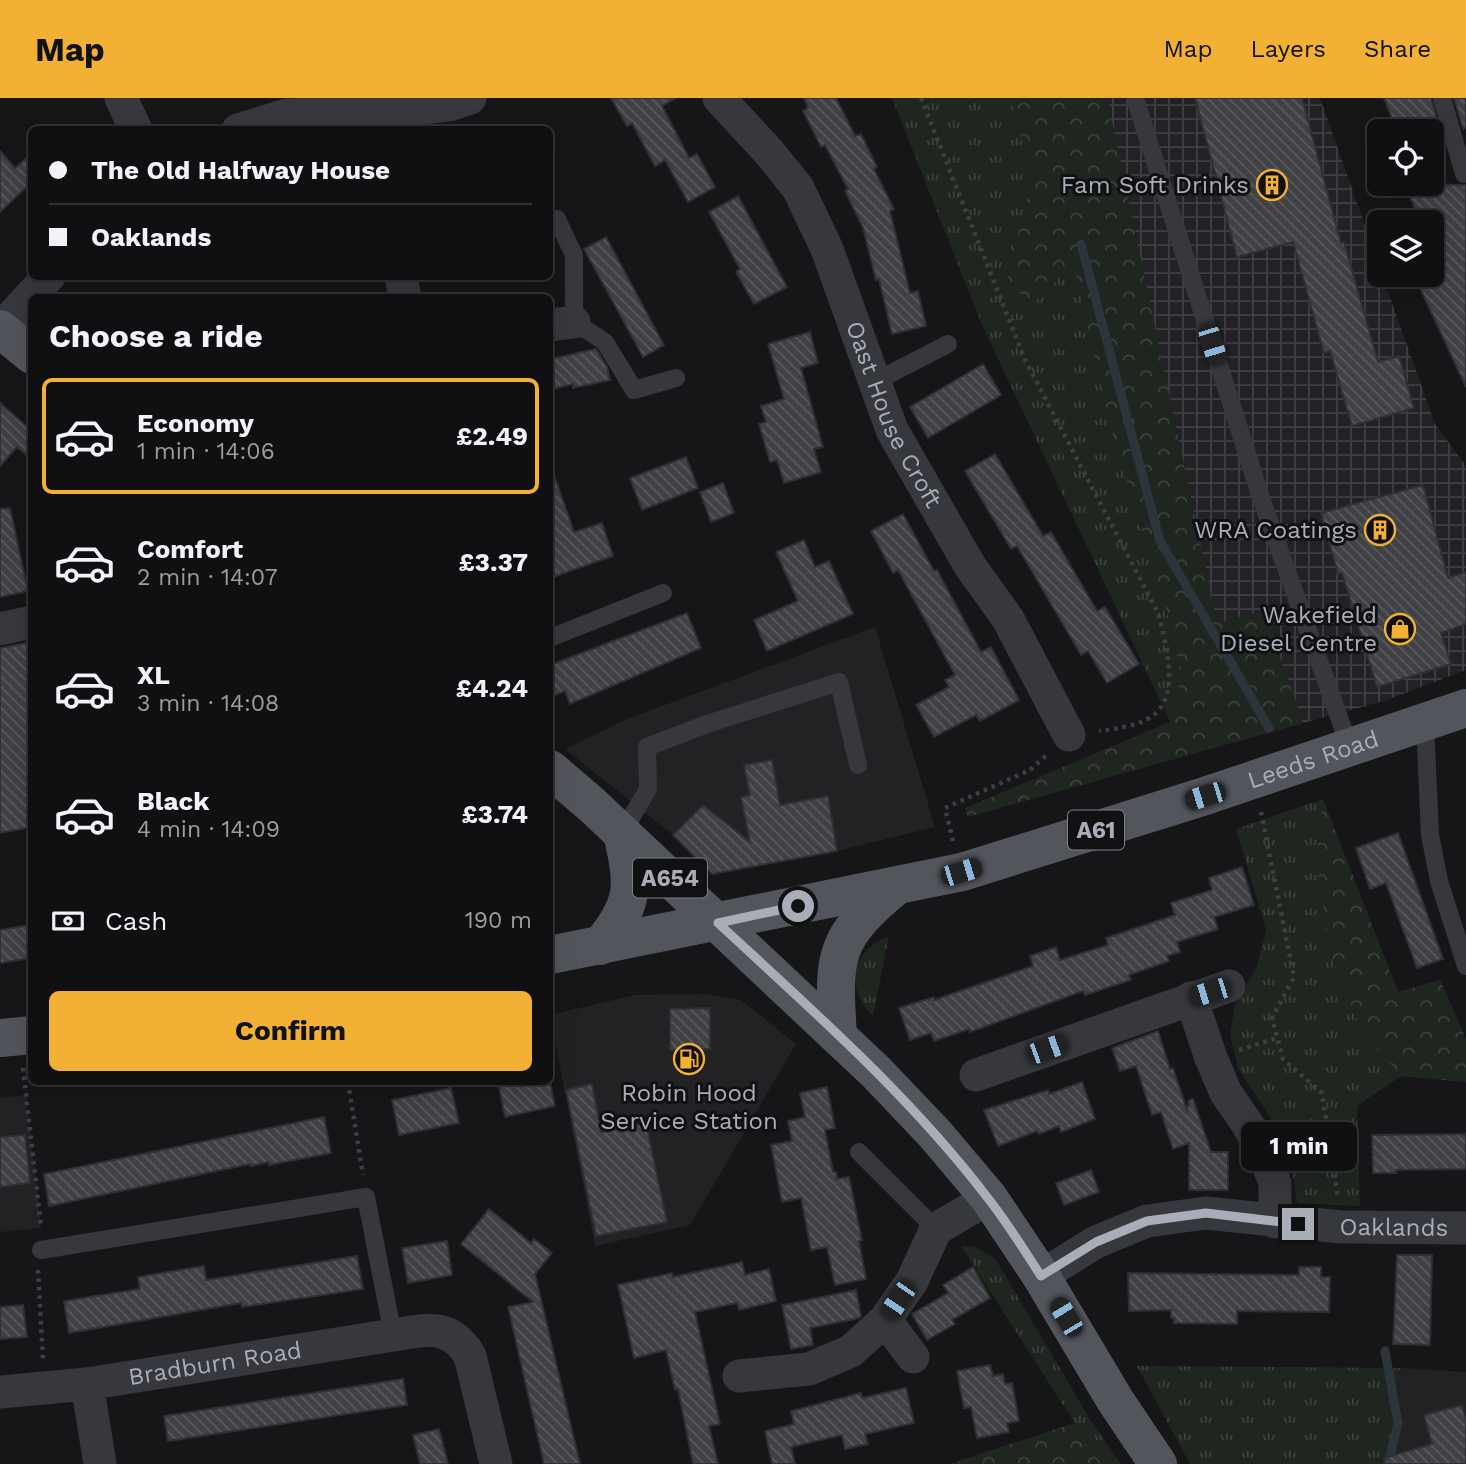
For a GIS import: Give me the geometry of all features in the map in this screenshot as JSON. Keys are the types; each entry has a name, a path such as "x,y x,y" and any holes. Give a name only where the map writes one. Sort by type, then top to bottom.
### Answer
{"main road":[{"path":"0,329 28,352"},
{"name":"Leeds Road","path":"553,954 961,872 1255,780 1466,708"},
{"name":"A654","path":"553,772 622,832 876,1072 935,1134 989,1198 1158,1464"},
{"path":"600,946 620,922 630,894 630,867 622,832"},
{"path":"838,1036 835,990 837,958 848,933 865,911 895,887"}],"street":[{"path":"121,98 134,126"},
{"path":"251,126 287,115 393,121 470,98"},
{"name":"Oast House Croft","path":"719,98 768,150 798,188 827,249 892,430 970,566 1008,619 1069,735"},
{"path":"32,294 45,280"},
{"path":"0,329 28,299"},
{"path":"0,629 28,623"},
{"path":"976,1075 1229,986"},
{"path":"1191,998 1226,1093 1264,1154 1275,1183 1275,1222"},
{"path":"739,1376 809,1369 851,1351 885,1320 912,1281 936,1229 989,1198"},
{"name":"Oaklands","path":"1041,1276 1096,1242 1147,1221 1206,1213 1342,1227 1466,1228"},
{"path":"885,1320 913,1357"},
{"name":"Bradburn Road","path":"0,1392 87,1384 393,1335 442,1331 454,1336 464,1345 470,1356 496,1464"},
{"path":"87,1384 100,1464"}],"lane":[{"path":"1135,98 1260,495 1350,748"},
{"path":"1442,98 1464,174"},
{"path":"557,219 574,255 562,324 605,342 634,390 676,378"},
{"path":"874,382 947,344"},
{"path":"553,637 663,593"},
{"path":"622,832 648,789 647,747 707,724 839,682 858,765"},
{"path":"1425,723 1430,835 1439,881 1466,966"},
{"path":"859,1152 936,1229"},
{"path":"41,1250 366,1196 393,1335"}],"path":[{"path":"921,98 1025,360 1158,613 1168,656 1167,693 1156,714 1125,728 1069,735 1030,770 945,808 961,872"},
{"path":"1255,780 1294,977 1272,1018 1283,1059 1322,1093 1342,1227"},
{"path":"17,1036 41,1228 38,1264 44,1388"},
{"path":"1211,1058 1277,1038"},
{"path":"348,1085 366,1196"}],"shaded area":[{"path":"1107,98 1320,98 1367,231 1367,287 1386,287 1435,424 1466,466 1466,670 1384,701 1303,723 1264,611 1217,623"},
{"path":"875,627 935,827 837,851 712,874 673,835 565,749 627,719"},
{"path":"704,994 741,1000 796,1044 690,1225 595,1246 553,1030 553,1014 635,995"},
{"path":"26,1095 41,1228 0,1232 0,1098"},
{"path":"1401,1368 1466,1372 1466,1464 1392,1464"}],"green space":[{"path":"892,98 1107,98 1217,623 1264,611 1303,723 1186,755 982,325"},
{"path":"1010,98 1107,98 1217,623 1264,611 1303,723 968,817 965,808 1170,722 1182,675 1166,609 1113,437 1073,263 1033,304 1006,283 1032,179"},
{"path":"1323,799 1398,992 1440,980 1466,1039 1466,1082 1401,1076 1357,1106 1360,1206 1297,1203 1289,1152 1239,1070 1230,1035 1235,1006 1257,966 1266,930 1236,829"},
{"path":"1323,799 1398,992 1440,980 1466,1039 1466,1082 1401,1076 1363,1033 1331,957 1316,861"},
{"path":"889,936 873,1016 858,994 856,971 866,951"},
{"path":"961,1246 976,1247 996,1260 1091,1421 1121,1464 1101,1464"},
{"path":"1137,1366 1401,1368 1392,1464 1190,1464"},
{"path":"1074,1423 1101,1464 950,1464"}],"building":[{"path":"611,98 676,98 662,106 689,158 697,154 715,187 688,202 665,160 655,166 632,123 627,126"},
{"path":"804,98 836,98 855,136 861,134 877,167 874,169 894,209 890,211 910,293 918,291 926,326 892,334 863,228 845,191 848,189 825,145 821,147 803,111 808,108"},
{"name":"Fam Soft Drinks","path":"1195,98 1302,98 1341,243 1344,242 1378,362 1399,356 1414,408 1352,426 1330,351 1324,353 1293,242 1237,257"},
{"path":"1384,98 1431,98 1437,119 1392,119"},
{"path":"1454,98 1466,98 1466,128 1463,129"},
{"path":"0,151 15,168 28,157 28,186 0,212"},
{"path":"1444,185 1466,185 1466,387 1419,287 1444,287 1444,210 1415,210 1410,196 1444,196"},
{"path":"738,196 787,287 754,304 736,272 740,269 709,212"},
{"path":"606,237 664,345 643,357 584,249"},
{"path":"810,332 818,363 801,368 823,447 814,449 821,472 784,483 777,460 770,462 759,424 766,422 761,406 784,399 768,344"},
{"path":"596,349 607,367 610,380 553,389 553,358"},
{"path":"983,364 1001,395 928,438 910,407"},
{"path":"0,403 28,428 28,457 17,447 0,466"},
{"path":"995,454 1043,536 1051,532 1097,611 1105,607 1139,664 1107,683 1088,651 1081,655 1017,546 1011,549 965,471"},
{"path":"686,457 698,488 642,510 630,478"},
{"path":"553,472 574,532 602,523 613,556 553,577"},
{"path":"723,483 734,513 711,522 700,492"},
{"path":"1423,485 1448,578 1466,572 1466,624 1441,633 1451,664 1377,687 1342,573 1338,574 1321,513"},
{"path":"10,508 28,591 0,597 0,509"},
{"path":"903,514 981,652 991,647 1019,700 980,721 976,715 934,737 916,705 949,687 945,680 955,675 898,570 893,573 871,531"},
{"path":"804,540 815,567 829,561 853,614 767,651 754,620 798,601 776,552"},
{"path":"687,613 701,648 570,704 565,691 553,696 553,664"},
{"path":"28,643 28,828 0,833 0,648"},
{"path":"772,760 780,805 828,796 837,851 712,874 673,835 703,805 750,842 741,797 750,795 744,765"},
{"path":"1398,833 1443,959 1417,968 1386,883 1370,889 1356,848"},
{"path":"1242,867 1254,905 1214,917 1218,929 1177,942 1180,952 1167,956 1169,961 1129,975 1131,980 1085,995 1083,991 970,1032 969,1029 934,1041 931,1033 910,1040 899,1008 934,997 934,1000 1033,966 1030,956 1056,947 1060,960 1108,945 1106,938 1175,915 1171,903 1212,890 1209,878"},
{"path":"28,925 28,959 0,963 0,930"},
{"path":"710,1008 710,1049 702,1049 703,1065 676,1066 676,1050 670,1050 670,1009"},
{"path":"1158,1031 1187,1110 1189,1100 1193,1099 1211,1152 1228,1152 1228,1190 1189,1190 1189,1143 1173,1149 1161,1112 1152,1115 1136,1066 1120,1071 1112,1048"},
{"path":"1082,1082 1095,1119 1061,1132 1059,1126 1039,1134 1037,1131 998,1146 984,1110 1048,1090 1049,1094"},
{"path":"592,1084 601,1132 646,1123 667,1222 596,1236 566,1090"},
{"path":"499,1085 551,1085 555,1106 505,1117"},
{"path":"827,1087 835,1128 825,1130 833,1172 836,1172 837,1179 849,1177 862,1240 859,1241 866,1279 835,1285 827,1247 811,1250 801,1198 782,1202 771,1145 792,1141 788,1121 805,1117 800,1093"},
{"path":"451,1088 459,1123 399,1135 392,1100"},
{"path":"324,1117 331,1153 269,1165 269,1162 250,1164 49,1206 44,1174"},
{"path":"1466,1134 1466,1169 1373,1173 1372,1135"},
{"path":"25,1135 30,1183 0,1187 0,1137"},
{"path":"1091,1170 1099,1192 1064,1205 1056,1183"},
{"path":"489,1209 531,1243 534,1239 552,1253 535,1274 580,1464 544,1464 508,1307 533,1302 461,1244"},
{"path":"447,1241 452,1275 408,1283 402,1248"},
{"path":"1397,1255 1432,1255 1430,1345 1393,1344"},
{"path":"357,1256 363,1289 242,1307 241,1303 69,1333 64,1301 140,1289 138,1277 204,1266 206,1280"},
{"path":"742,1262 745,1275 769,1269 776,1301 739,1310 737,1303 695,1312 720,1424 709,1426 718,1464 693,1464 678,1389 675,1390 666,1350 634,1358 618,1285 672,1273 673,1277"},
{"path":"973,1267 990,1298 952,1320 955,1324 927,1340 912,1314 948,1293 943,1285"},
{"path":"1299,1267 1321,1267 1321,1277 1330,1277 1329,1312 1237,1311 1237,1324 1174,1323 1171,1310 1129,1311 1128,1273 1299,1275"},
{"path":"856,1290 861,1316 859,1318 810,1328 813,1345 791,1349 782,1305"},
{"path":"23,1305 27,1337 0,1339 0,1307"},
{"path":"990,1365 993,1376 1003,1374 1005,1384 1012,1383 1019,1421 1007,1423 1009,1432 977,1438 971,1407 964,1408 957,1371"},
{"path":"403,1379 407,1405 168,1441 164,1416"},
{"path":"906,1388 914,1423 865,1434 868,1444 845,1449 842,1435 791,1447 795,1464 772,1464 765,1431 794,1424 791,1411 861,1393 862,1398"},
{"path":"1462,1405 1466,1420 1466,1464 1385,1464 1384,1458 1432,1444 1424,1415"},
{"path":"439,1429 448,1464 420,1464 413,1435"}],"waterway":[{"path":"1081,244 1160,541 1269,728"},
{"path":"1385,1351 1398,1423 1388,1464"}],"place":[{"name":"Fam Soft Drinks","path":"1272,185"},
{"name":"WRA Coatings","path":"1380,530"},
{"name":"Wakefield Diesel Centre","path":"1400,629"},
{"name":"Robin Hood Service Station","path":"689,1059"}],"route":[{"path":"798,906 718,923 876,1072 935,1134 989,1198 1041,1276 1096,1242 1147,1221 1206,1213 1298,1224"}]}
